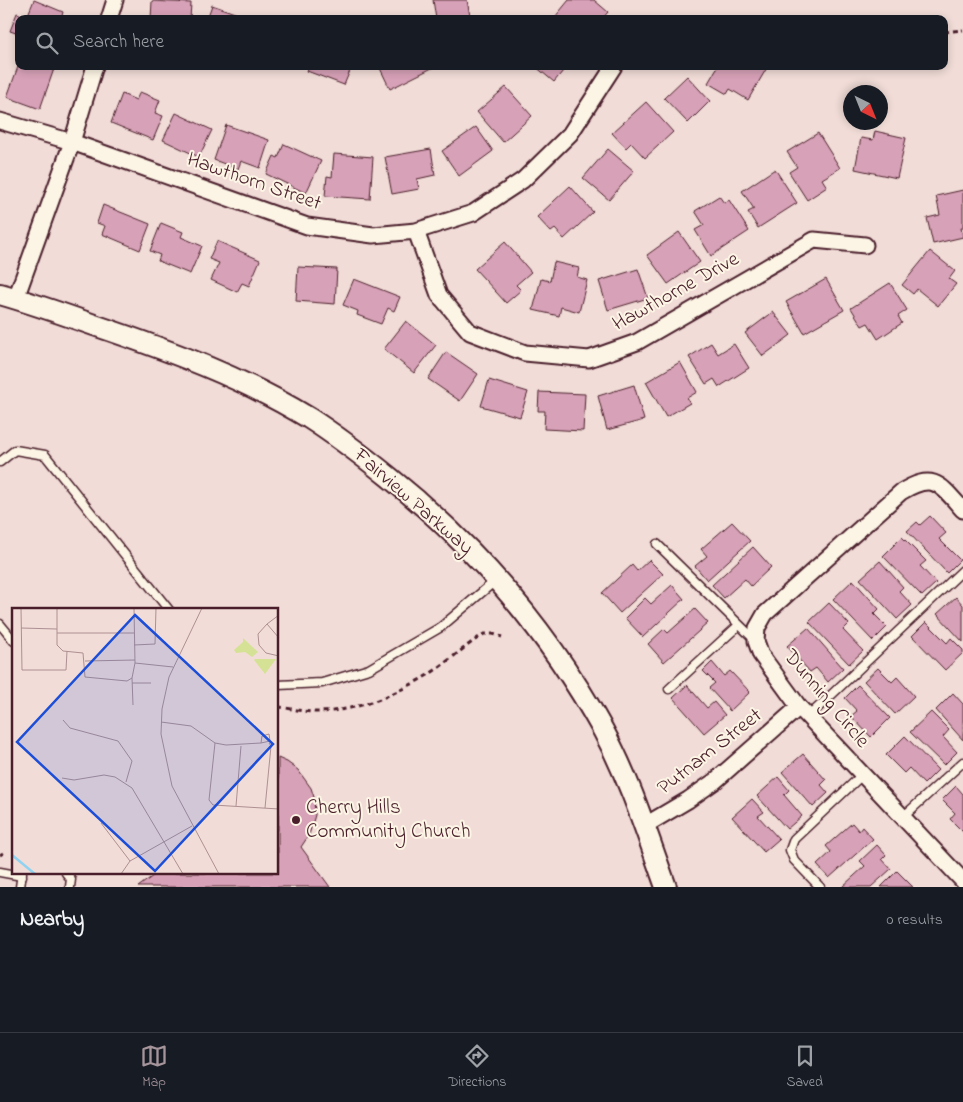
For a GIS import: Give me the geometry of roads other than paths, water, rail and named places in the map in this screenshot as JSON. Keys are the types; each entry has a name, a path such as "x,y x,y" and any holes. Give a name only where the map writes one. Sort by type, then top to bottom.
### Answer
{"main road":[{"name":"Fairview Parkway","path":"8,296 160,347 232,378 309,418 363,456 454,534 497,579 538,628 574,682 598,723 624,774 666,887"}],"street":[{"path":"110,15 115,0"},
{"path":"8,296 72,142 94,70"},
{"name":"Hawthorn Street","path":"0,121 72,142 307,226 373,235 416,231 473,213 523,180 570,134 611,70"},
{"name":"Hawthorne Drive","path":"416,231 439,295 470,332 525,353 589,359 637,342 814,240 865,245"},
{"name":"Dunning Circle","path":"963,510 945,489 934,482 917,483 901,492 765,614 757,628 756,641 761,655 804,712 963,881"},
{"name":"Putnam Street","path":"644,826 688,800 715,781 804,712"}],"lane":[{"path":"0,462 15,450 45,455 167,608"},
{"path":"657,544 756,641"},
{"path":"804,712 963,570"},
{"path":"279,685 322,683 369,670 441,627 497,579"},
{"path":"0,624 12,639"},
{"path":"669,689 739,625"},
{"path":"903,817 963,762"},
{"path":"820,887 794,860 790,850 794,839 863,774"},
{"path":"67,874 71,879 70,887"},
{"path":"20,887 22,875"}],"place":[{"name":"Cherry Hills Community Church","path":"296,820"}]}
